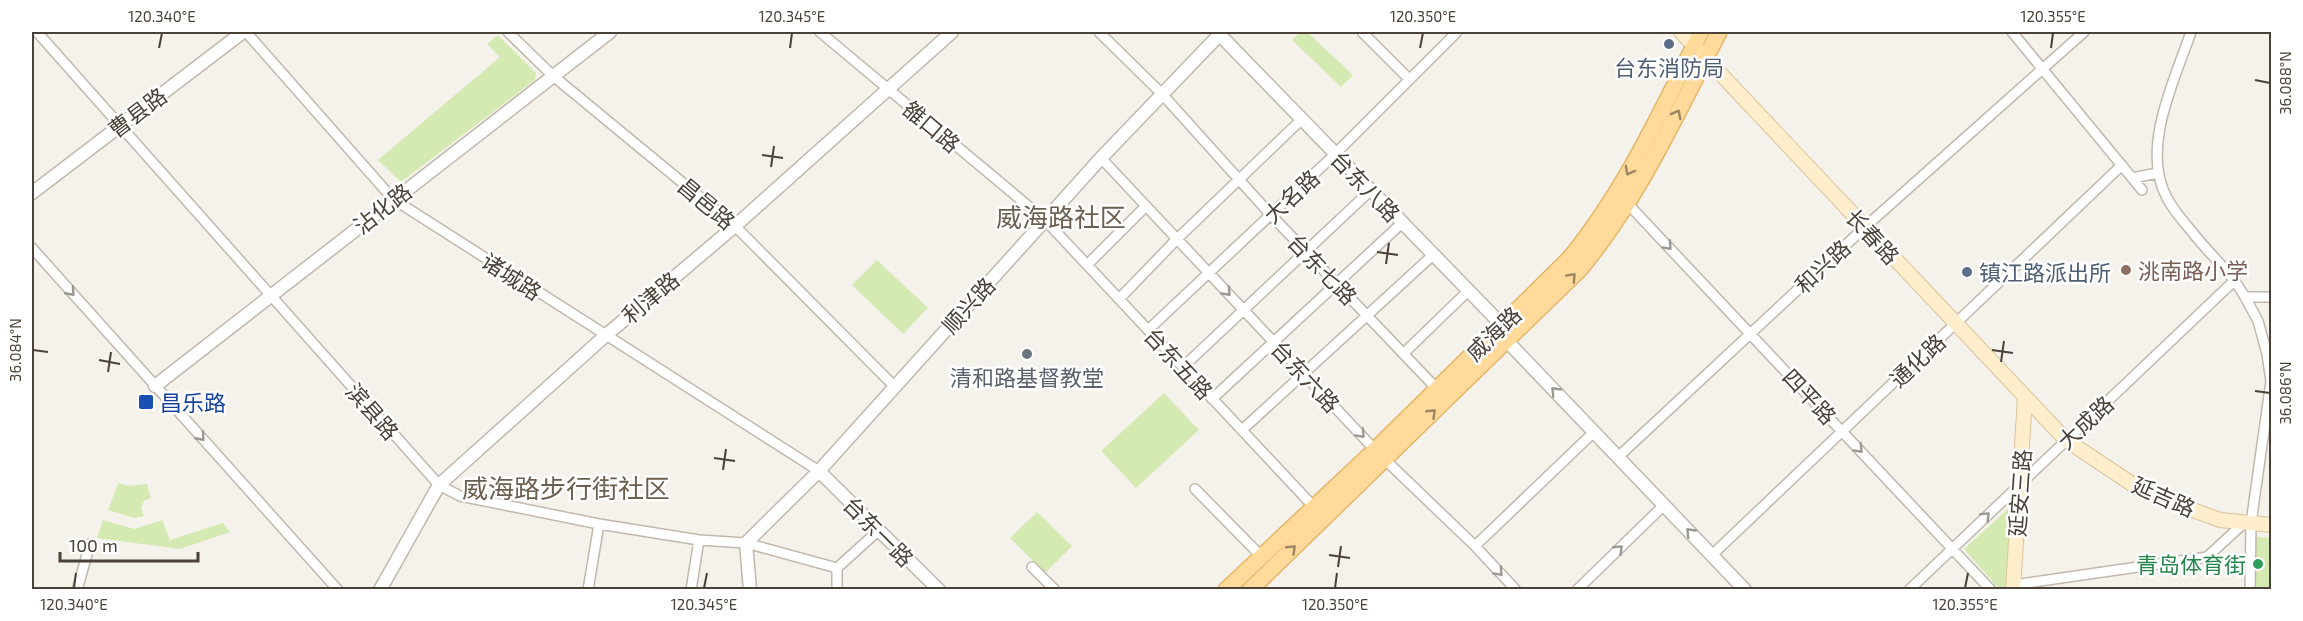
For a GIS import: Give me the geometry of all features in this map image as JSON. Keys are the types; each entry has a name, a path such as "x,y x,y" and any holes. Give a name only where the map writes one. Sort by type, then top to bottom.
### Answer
{"main road":[{"name":"长春路","path":"1682,32 1698,38 1706,57 2066,440"},
{"name":"威海路","path":"1226,590 1313,506 1380,454 1507,341 1580,269 1605,239 1628,204 1719,32"},
{"name":"威海路","path":"1250,590 1380,454 1437,389 1499,326 1550,280 1593,230 1632,165 1698,38"},
{"name":"延安三路","path":"2013,587 2025,397"},
{"name":"延吉路","path":"2066,440 2144,492 2220,520 2271,525"}],"street":[{"name":"滨县路","path":"36,32 439,485 460,496 599,524 699,540 746,543 837,568"},
{"name":"曹县路","path":"32,193 244,32"},
{"name":"诸城路","path":"244,32 393,199 819,471"},
{"name":"昌邑路","path":"508,32 552,75 735,226 895,387"},
{"name":"沾化路","path":"155,386 610,32"},
{"name":"雒口路","path":"820,32 1045,220"},
{"name":"利津路","path":"380,590 439,485 605,336 735,226 952,32"},
{"name":"台东七路","path":"1099,32 1162,94 1271,215 1437,389"},
{"path":"1362,32 1409,79"},
{"name":"大名路","path":"1148,330 1334,155 1456,32"},
{"path":"2012,32 2142,190"},
{"name":"和兴路","path":"1618,457 1864,227 2084,32"},
{"path":"2191,32 2158,133 2158,173 2166,196 2194,234 2235,280 2258,321 2267,354 2271,381 2248,523 2250,590"},
{"name":"顺兴路","path":"746,543 819,471 1101,158 1219,34"},
{"name":"台东八路","path":"1219,34 1467,292 1499,326 1507,341 1745,590"},
{"path":"1119,299 1177,239 1301,121"},
{"name":"台东六路","path":"1101,158 1380,454 1475,546 1516,590"},
{"name":"通化路","path":"1712,555 2122,165"},
{"path":"2132,178 2158,173"},
{"path":"1183,367 1369,192"},
{"name":"四平路","path":"1628,204 1991,590"},
{"path":"1087,265 1146,206"},
{"name":"台东五路","path":"1045,220 1313,506"},
{"path":"1212,399 1400,224"},
{"path":"32,248 338,590"},
{"path":"1242,430 1431,257"},
{"name":"大成路","path":"1910,590 2235,280"},
{"path":"1404,353 1467,292"},
{"path":"2245,297 2271,297"},
{"path":"1475,546 1594,432"},
{"name":"台东一路","path":"819,471 939,590"},
{"path":"1195,489 1261,556"},
{"path":"1577,590 1664,505"},
{"path":"2013,587 2207,557 2248,523"},
{"path":"588,590 599,524"},
{"path":"837,590 837,568 878,531"},
{"path":"691,590 699,540"},
{"path":"746,543 750,590"},
{"path":"77,590 90,544"},
{"path":"1032,567 1055,590"}],"green space":[{"path":"1300,32 1307,32 1353,75 1341,87 1292,40"},
{"path":"498,35 536,73 535,80 401,182 378,160 500,57 487,44"},
{"path":"877,260 928,308 903,334 852,285"},
{"path":"1164,393 1199,430 1136,488 1101,451"},
{"path":"118,483 129,486 147,484 151,498 144,501 141,507 144,516 134,518 108,510"},
{"path":"2011,506 2006,589 1999,589 1964,549"},
{"path":"1037,512 1072,546 1045,573 1010,538"},
{"path":"103,520 134,529 162,520 170,540 223,523 230,532 180,549 97,538"},
{"name":"青岛体育街","path":"2246,536 2271,538 2271,589 2245,590"}],"place":[{"name":"台东消防局","path":"1669,44"},
{"name":"洮南路小学","path":"2126,270"},
{"name":"镇江路派出所","path":"1967,272"},
{"name":"清和路基督教堂","path":"1027,354"},
{"name":"昌乐路","path":"146,402"},
{"name":"青岛体育街","path":"2258,564"}],"district":[{"name":"威海路社区","path":"1061,216"},
{"name":"威海路步行街社区","path":"566,487"}]}
